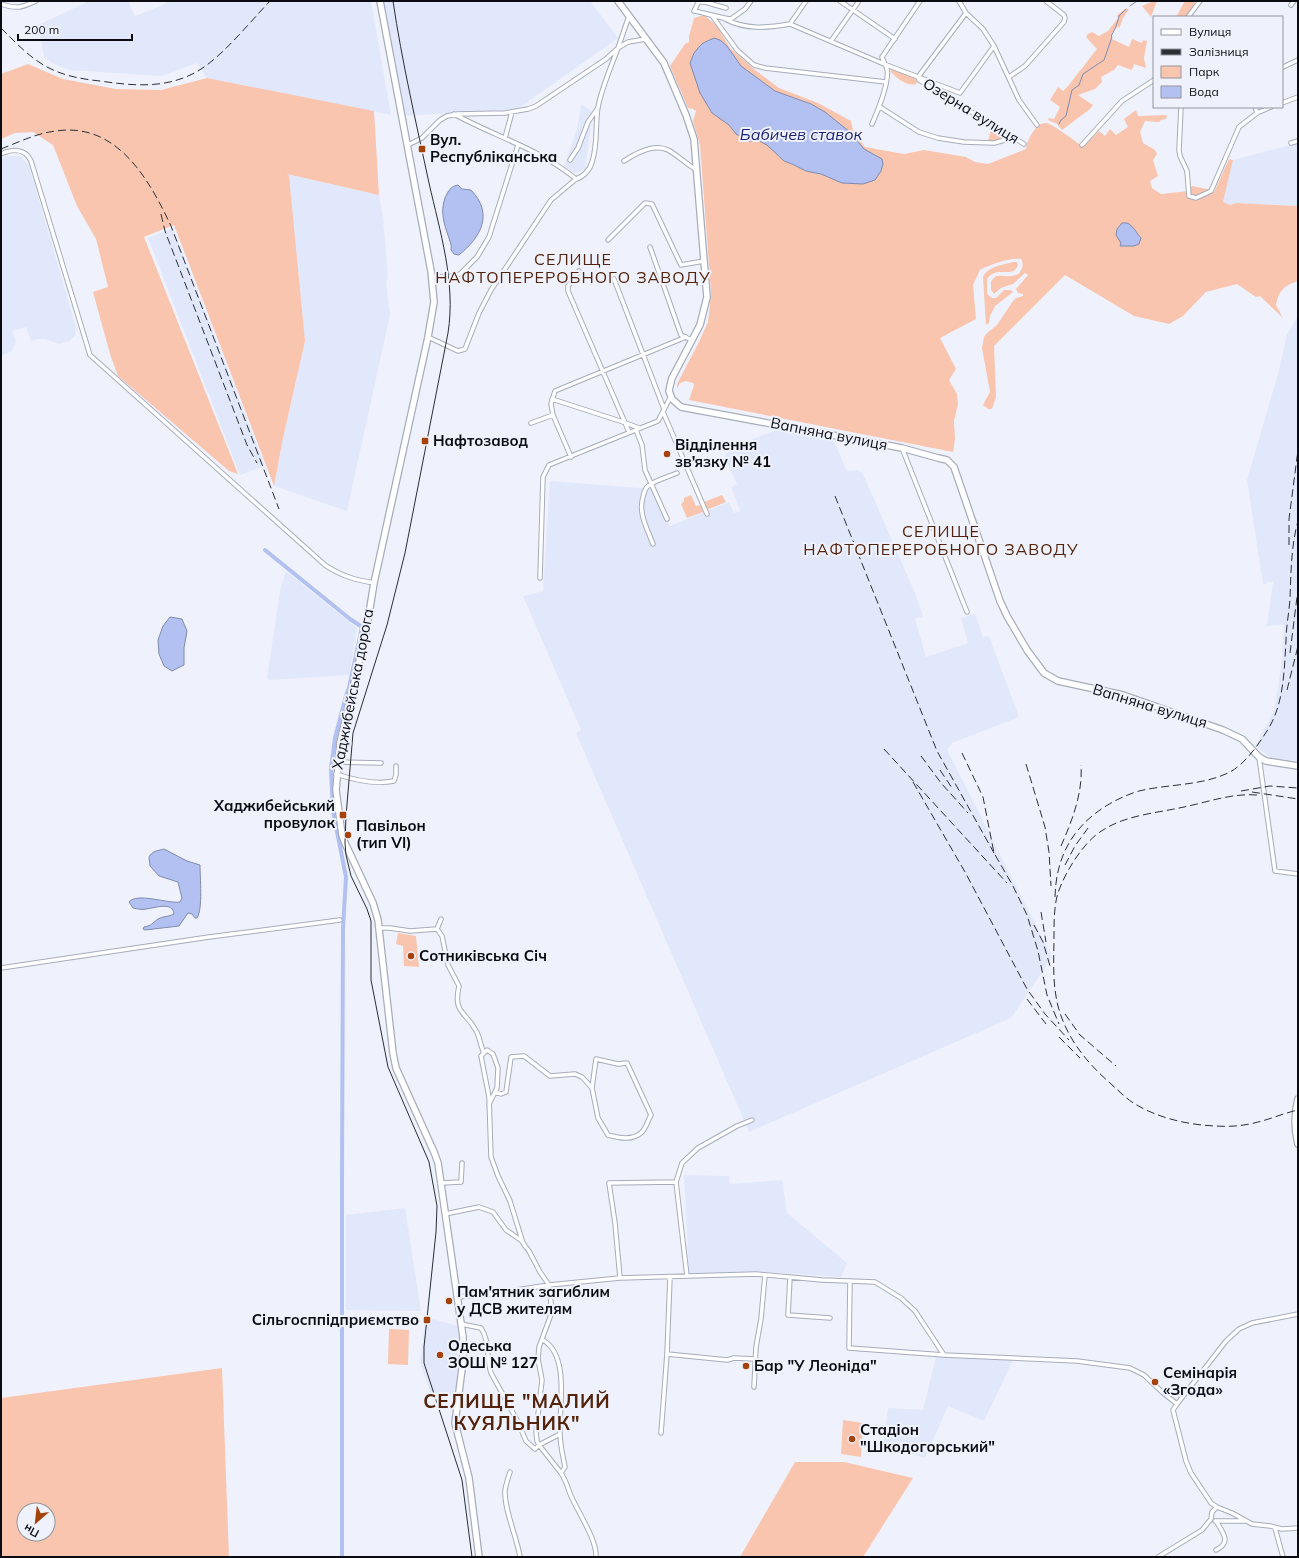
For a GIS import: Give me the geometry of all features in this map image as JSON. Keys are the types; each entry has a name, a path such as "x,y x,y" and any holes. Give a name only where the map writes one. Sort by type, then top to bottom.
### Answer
{"street":[{"path":"1,4 13,8 20,8 36,1"},
{"name":"Хаджибейська дорога","path":"380,1 432,277 434,302 428,337 374,583 366,632 343,727 337,762 336,790 342,835 373,903 378,920 389,1028 396,1068 434,1152 442,1183 464,1351 455,1423 469,1478 479,1557"},
{"path":"540,578 543,477 549,466 658,421 670,396 669,391 672,378 700,325 707,297 694,139 686,115 664,63 618,1"},
{"path":"726,8 705,2 699,2 694,11 705,13 713,17 731,19 745,10 751,1"},
{"path":"790,24 806,1"},
{"path":"840,1 894,39"},
{"path":"831,41 859,1"},
{"path":"872,124 880,107 886,82 887,70 882,57 920,1"},
{"path":"959,1 966,13 983,28 994,46 1019,100 1037,125"},
{"path":"1009,77 1025,66 1061,25 1065,18 1064,15 1046,1"},
{"path":"1189,16 1200,1"},
{"path":"1291,5 1294,1"},
{"path":"918,77 966,13"},
{"path":"428,337 458,351 465,349 490,290 551,200 576,178 580,178 587,172 592,164 594,154 598,107 629,16"},
{"path":"713,17 737,50 754,65 765,68 886,82"},
{"path":"725,19 739,25 754,27 774,27 790,24 884,64 960,93 994,46"},
{"path":"408,145 422,138 443,117 454,114 512,112 536,106 606,59 618,48 628,42 646,39"},
{"path":"1283,66 1298,60"},
{"name":"Озерна вулиця","path":"918,77 922,84 976,114 1012,138 1024,144"},
{"path":"1082,145 1122,101 1153,81"},
{"path":"1283,103 1298,97"},
{"path":"570,160 578,148 588,122 598,107"},
{"path":"880,107 920,132 938,138 964,142 994,143 1012,138"},
{"path":"1181,108 1180,156 1187,171 1190,197 1196,198 1211,191 1238,127 1268,108"},
{"path":"1256,108 1258,113"},
{"path":"505,138 512,112"},
{"path":"454,114 555,164 576,178"},
{"path":"1291,143 1298,141"},
{"path":"432,277 454,276 460,274 477,257 489,237 518,145"},
{"path":"624,161 635,153 652,148 667,149 686,164 697,170"},
{"path":"1,154 13,150 19,150 25,153 31,161 90,355 321,561 344,576 374,583"},
{"path":"608,240 645,203 652,204 680,265 704,261"},
{"path":"650,247 681,335 692,340"},
{"path":"579,271 568,286 568,291 623,422 629,432"},
{"path":"614,279 664,410 707,514"},
{"path":"571,457 551,404 555,391 686,337"},
{"name":"Вапняна вулиця","path":"670,396 676,404 681,407 902,448 942,459 954,467 1000,601 1007,616 1027,650 1044,673 1058,680 1123,695 1223,730 1242,739 1259,757"},
{"path":"552,399 623,422 637,429 642,445 645,470 667,519"},
{"path":"531,423 554,414"},
{"path":"902,448 967,612"},
{"path":"653,544 641,512 640,504 646,488 650,484 677,473"},
{"path":"1259,757 1276,764 1298,766"},
{"path":"1259,757 1275,871 1298,874"},
{"path":"337,762 382,763"},
{"path":"336,774 355,779 387,782 394,780 396,766"},
{"path":"440,919 438,929 442,936 448,966 459,986 457,993 458,1004 461,1012 476,1029 484,1053"},
{"path":"1,968 209,937 340,920"},
{"path":"378,928 410,931 438,929"},
{"path":"490,1104 498,1088 498,1075 494,1054 487,1050 481,1056 490,1104 491,1157 510,1201 522,1241 530,1251 540,1272 549,1285 552,1312 543,1340 539,1347 538,1358 542,1380 536,1432 537,1441 562,1473 575,1506 587,1526 596,1552 596,1557"},
{"path":"496,1092 501,1094 506,1092 511,1057 524,1056 550,1076 575,1074 582,1077 592,1088 598,1118 608,1135 623,1139 642,1132 651,1115 626,1063 618,1064 596,1059 592,1088"},
{"path":"1298,1099 1295,1116 1298,1144"},
{"path":"687,1276 676,1182 682,1163 698,1148 736,1126 752,1120"},
{"path":"442,1183 461,1182 462,1163"},
{"path":"620,1278 615,1222 609,1183 676,1182"},
{"path":"445,1214 479,1207 485,1209 493,1212 506,1230 522,1241"},
{"path":"754,1387 755,1359 762,1319 765,1275"},
{"path":"457,1297 490,1294 549,1285 620,1278 765,1275 822,1280 875,1282 901,1298 915,1311 944,1355"},
{"path":"661,1433 667,1354 670,1277"},
{"path":"790,1277 788,1315 830,1318"},
{"path":"850,1281 849,1348 978,1357 1068,1360 1130,1368 1140,1372 1177,1404"},
{"path":"1298,1314 1252,1323 1239,1329 1226,1340 1173,1410 1186,1461 1191,1474 1211,1503 1246,1521 1258,1525 1275,1528 1298,1528"},
{"path":"460,1324 481,1328 486,1335 488,1366 494,1382 518,1422 526,1441 535,1448 560,1434"},
{"path":"543,1340 552,1347 562,1384 560,1434 565,1467 562,1473"},
{"path":"667,1354 727,1360 734,1358 755,1359"},
{"path":"510,1472 505,1492 520,1557"},
{"path":"1158,1557 1183,1541 1197,1535 1211,1519 1211,1503"},
{"path":"1212,1512 1217,1507"},
{"path":"1211,1519 1216,1521 1246,1521"},
{"path":"1216,1521 1225,1541 1223,1546 1216,1550"},
{"path":"1275,1528 1283,1557"}],"shaded area":[{"path":"89,1 128,1 135,16 161,6 166,3 166,1 371,1 391,115 207,78 197,63 161,76 70,70 54,64 44,57 38,25"},
{"path":"381,1 590,1 618,38 516,110 403,116"},
{"path":"581,104 593,112 585,169 576,173 564,166 578,126"},
{"path":"1298,143 1298,206 1236,203 1230,205 1223,202 1233,160"},
{"path":"8,156 20,156 29,165 76,328 75,335 70,341 59,344 45,339 31,341 26,327 12,331 16,342 12,351 1,356 1,159"},
{"path":"287,174 379,195 383,218 388,278 386,281 390,315 347,511 274,486 283,438 305,341"},
{"path":"173,228 265,466 240,475 148,238"},
{"path":"1298,315 1298,761 1271,758 1255,746 1274,711 1281,668 1284,625 1267,626 1273,582 1263,584 1247,480 1278,374 1287,335"},
{"path":"782,428 833,439 847,471 858,470 863,474 915,593 923,616 915,619 926,657 968,643 961,618 975,614 983,637 989,636 1019,717 952,743 947,750 1052,957 1011,1018 749,1132 576,733 581,730 523,596 543,591 550,481 652,489 670,526 729,502 734,513 740,511 731,487 737,484 725,457 726,453 755,438"},
{"path":"286,571 357,628 349,675 269,680 267,678 280,591"},
{"path":"684,1175 729,1176 730,1184 782,1180 787,1213 847,1263 841,1277 765,1272 689,1274"},
{"path":"405,1208 421,1311 346,1310 346,1215"},
{"name":"Одеська ЗОШ № 127","path":"426,1317 458,1326 460,1348 455,1396 431,1395 420,1362"},
{"path":"936,1357 1014,1358 984,1421 948,1406 925,1458 883,1445 888,1408 923,1410"}],"green space":[{"path":"1157,1 1151,17 1142,6"},
{"path":"1185,1 1196,1 1187,16 1177,16"},
{"path":"1125,9 1129,9 1123,18 1119,29 1118,26 1112,33 1112,39 1129,47 1132,39 1142,43 1143,40 1147,41 1144,58 1146,68 1134,64 1132,70 1118,65 1114,70 1101,77 1102,82 1095,89 1078,95 1093,105 1090,109 1062,130 1057,124 1048,120 1049,118 1054,119 1060,107 1050,100 1058,87 1063,91 1068,86 1097,49 1086,37 1088,34 1092,32 1099,36 1108,31 1118,18 1117,15"},
{"path":"704,15 717,26 730,48 755,70 779,88 818,103 851,121 853,130 865,147 904,154 924,150 966,157 975,162 988,164 1026,149 1028,141 1036,128 1046,123 1070,137 1083,147 1099,131 1105,136 1110,129 1116,135 1128,127 1124,119 1136,110 1138,116 1167,115 1166,119 1159,122 1145,121 1140,132 1143,143 1155,150 1157,154 1153,160 1158,176 1150,181 1152,188 1161,194 1189,191 1192,186 1214,192 1229,159 1233,160 1223,202 1230,205 1236,203 1298,206 1298,281 1285,287 1280,293 1276,305 1283,318 1260,296 1256,297 1237,284 1206,292 1183,316 1169,324 1134,316 1065,275 994,346 996,397 992,409 988,409 983,405 990,392 982,348 984,337 997,325 1013,301 1016,298 1023,296 1023,294 1018,293 1016,289 1028,275 1025,273 1013,284 1001,288 994,294 991,290 991,281 996,276 1015,276 1022,268 1023,265 1021,259 1011,259 980,270 973,285 976,319 940,338 956,369 949,380 957,394 958,404 954,421 955,439 953,452 689,400 694,385 693,383 686,381 680,383 677,389 677,384 708,322 711,292 700,145 693,121 696,111 688,108 670,66 685,44 689,42 689,36 694,18"},
{"path":"28,64 63,79 116,89 161,90 207,78 374,111 379,195 287,174 289,176 305,341 283,438 274,486 174,225 144,237 238,474 229,471 118,376 110,354 93,292 108,287 96,239 77,206 53,145 33,132 15,133 1,139 1,74"},
{"path":"890,68 912,76 917,81 916,84 913,85 902,81 891,72"},
{"path":"992,126 1009,137 993,142 988,141"},
{"path":"1017,262 1018,265 1016,269 1009,272 995,273 987,279 987,294 992,298 996,298 1004,290 1011,290 1013,292 995,306 990,316 989,323 986,325 983,277 988,270 992,268"},
{"path":"691,495 696,506 700,505 703,512 687,518 681,504 684,501 684,498"},
{"path":"722,495 726,502 709,509 707,508 704,502"},
{"name":"Сотниківська Січ","path":"398,933 416,936 419,967 404,966 403,946 396,944"},
{"path":"389,1329 409,1330 408,1365 388,1364"},
{"path":"222,1368 229,1557 1,1557 1,1398"},
{"name":"Стадіон \"Шкодогорський\"","path":"843,1420 863,1423 861,1457 841,1454"},
{"path":"795,1462 844,1462 913,1478 863,1557 740,1557"}],"water":[{"name":"Бабичев ставок","path":"714,38 720,40 727,46 741,66 775,91 811,104 825,112 850,132 864,149 882,159 883,164 881,171 875,180 863,184 842,183 821,174 806,171 784,161 767,145 759,141 750,141 736,134 729,125 712,113 700,93 690,63 698,48 703,43"},
{"path":"458,185 462,189 471,190 478,199 482,208 483,216 479,233 467,248 459,255 454,254 451,250 443,213 447,193 450,189"},
{"path":"1122,223 1127,223 1133,228 1141,238 1139,244 1134,246 1120,246 1121,243 1116,235 1117,229"},
{"path":"170,617 182,619 187,631 184,648 184,665 172,671 164,666 159,654 158,640 163,626"},
{"path":"164,849 187,861 200,865 201,900 199,914 197,918 195,918 192,914 188,913 179,926 145,930 143,929 144,927 151,925 158,919 174,914 173,910 167,906 137,909 133,908 129,902 133,899 145,898 180,902 182,898 178,882 159,876 150,866 150,855"}],"waterway":[{"path":"1130,6 1137,1"},
{"path":"1059,124 1066,116 1072,90 1079,85 1083,74 1104,60 1119,16 1126,9"},
{"path":"265,550 362,627 349,688 335,738 331,769 333,811 346,877 343,928 342,1557"}],"tram line":[{"path":"393,1 410,92 446,257 450,295 450,314 448,333 405,553 387,625 353,733 345,843 351,876 367,909 371,921 371,980 388,1067 429,1162 437,1206 436,1232 424,1347 424,1363 462,1480 472,1557"}],"railway":[{"path":"1,28 35,59 60,73 73,77 93,80 150,85 174,81 186,77 207,65 245,29 270,1"},
{"path":"1,149 42,134 56,131 78,131 97,135 113,145 128,158 141,173 171,226 279,509"},
{"path":"161,214 165,231 247,445 257,463"},
{"path":"1289,545 1289,519 1298,450"},
{"path":"835,496 937,751 994,853"},
{"path":"1055,897 1056,882 1063,854 1077,831 1098,811 1118,799 1139,791 1195,783 1228,773 1244,761 1265,734 1276,713 1282,689 1285,665 1286,630 1290,599 1291,569 1298,521"},
{"path":"1290,653 1298,589"},
{"path":"1287,690 1298,646"},
{"path":"884,749 1007,883"},
{"path":"962,753 983,797 994,853 1013,886 1027,915 1038,951 1047,995 1059,1024"},
{"path":"921,756 941,783 968,813"},
{"path":"1026,764 1045,827 1049,852 1051,886"},
{"path":"1061,846 1076,807 1080,786 1081,765"},
{"path":"940,770 952,788"},
{"path":"913,782 965,872 1027,989 1045,1014 1069,1040"},
{"path":"1241,791 1270,786 1298,788"},
{"path":"1252,792 1298,799"},
{"path":"1257,795 1238,795 1220,798 1122,821 1103,830 1082,849 1065,876 1058,893 1055,908 1054,970 1056,997 1066,1028 1085,1058 1101,1075 1131,1102 1144,1109 1174,1120 1205,1125 1226,1126 1263,1121 1298,1110"},
{"path":"1065,865 1075,846 1088,828"},
{"path":"1041,912 1046,942"},
{"path":"1034,925 1043,942 1050,966"},
{"path":"1027,999 1046,1024"},
{"path":"1065,1014 1080,1035 1116,1066"},
{"path":"1059,1037 1080,1058"}],"place":[{"name":"Вул. Республіканська","path":"422,149"},
{"name":"Нафтозавод","path":"425,441"},
{"name":"Відділення зв'язку № 41","path":"667,454"},
{"name":"Хаджибейський провулок","path":"343,815"},
{"name":"Павільон (тип VI)","path":"348,835"},
{"name":"Сотниківська Січ","path":"411,956"},
{"name":"Пам'ятник загиблим у ДСВ жителям","path":"449,1301"},
{"name":"Сільгосппідприємство","path":"427,1320"},
{"name":"Одеська ЗОШ № 127","path":"440,1355"},
{"name":"Бар \"У Леоніда\"","path":"746,1366"},
{"name":"Семінарія «Згода»","path":"1155,1382"},
{"name":"Стадіон \"Шкодогорський\"","path":"852,1439"}],"district":[{"name":"СЕЛИЩЕ НАФТОПЕРЕРОБНОГО ЗАВОДУ","path":"573,268"},
{"name":"СЕЛИЩЕ НАФТОПЕРЕРОБНОГО ЗАВОДУ","path":"941,540"},
{"name":"СЕЛИЩЕ \"МАЛИЙ КУЯЛЬНИК\"","path":"517,1412"}]}
